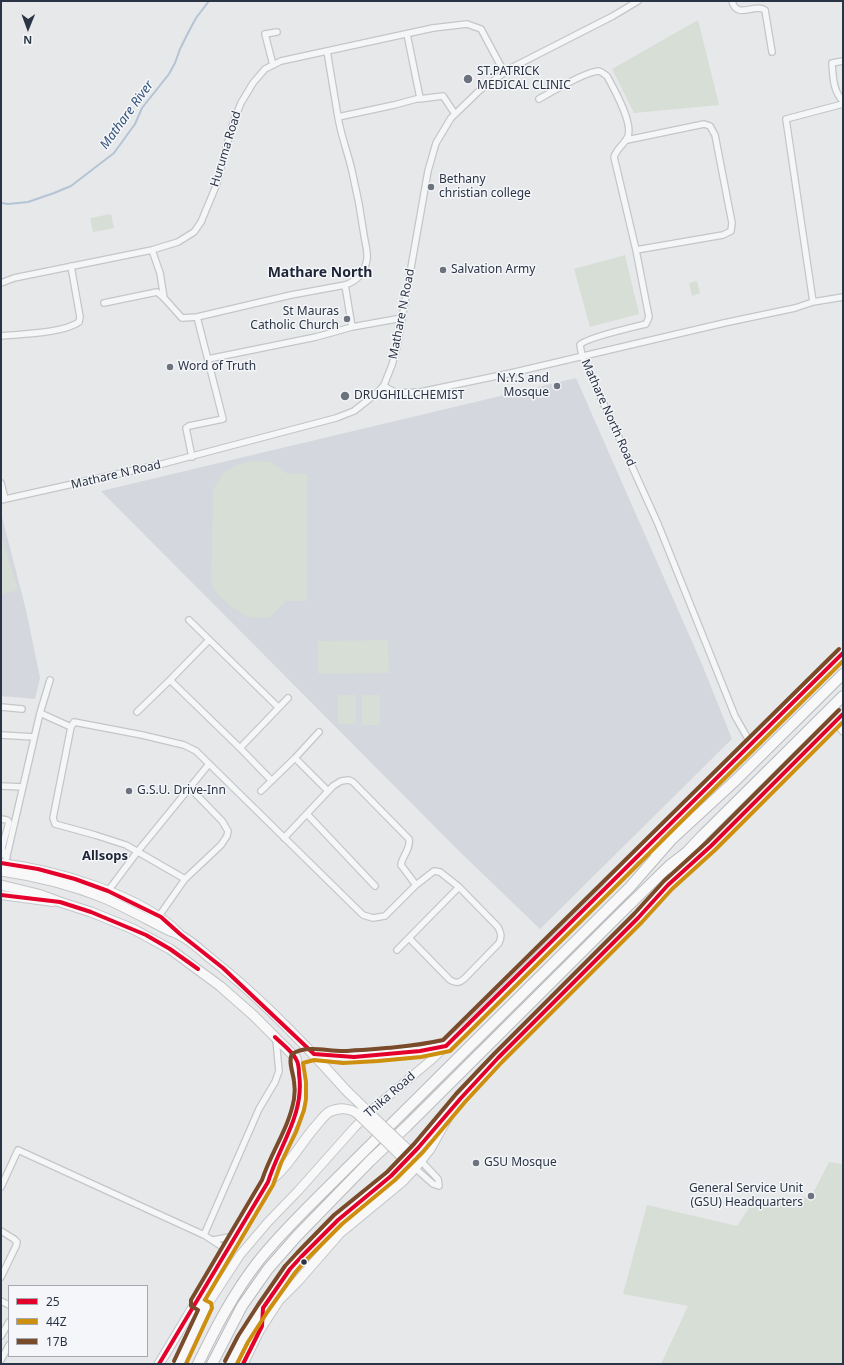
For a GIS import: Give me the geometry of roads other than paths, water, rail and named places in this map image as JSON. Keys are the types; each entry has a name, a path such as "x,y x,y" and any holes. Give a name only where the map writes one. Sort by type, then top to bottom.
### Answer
{"highway":[{"name":"Thika Road","path":"198,1364 219,1322 244,1281 257,1263 303,1212 630,887 672,839 737,779 843,674"},
{"path":"212,1364 242,1306 268,1269 297,1236 370,1161 408,1126 623,911 670,866 687,852 843,696"},
{"path":"637,856 672,839"},
{"path":"668,885 687,852"}],"main road":[{"name":"Thika Road","path":"178,1364 206,1307 240,1255 268,1222 298,1191 354,1128 388,1095 446,1046 843,653"},
{"path":"230,1364 243,1339 263,1308 290,1269 301,1257 338,1220 391,1176 406,1154 454,1106 498,1058 633,923 668,885 711,846 843,714"},
{"path":"3,864 59,874 108,891 159,916 223,968 275,1016 314,1054 345,1089 361,1111 406,1154"},
{"path":"3,864 50,881 85,891 180,934"},
{"path":"1,885 38,894 91,912 133,928 170,949 220,986 296,1058 300,1076 300,1099 297,1112 273,1166 268,1182 159,1364"},
{"path":"1,895 60,902"},
{"path":"314,1054 354,1057 420,1051 446,1046"},
{"path":"243,1364 262,1326 279,1300 299,1280 340,1233 403,1181 418,1165 430,1149 454,1106"},
{"path":"268,1182 276,1177 303,1141 329,1112 339,1109 361,1111"},
{"path":"376,1188 403,1181"},
{"path":"196,1303 206,1307"},
{"path":"262,1326 263,1308"}],"street":[{"name":"Mathare N Road","path":"3,500 192,457 350,414 384,385 395,353 424,190 433,151 451,118 480,90 504,72 554,44 613,16 638,1"},
{"path":"732,1 736,9 739,10 757,8 762,8 765,10 772,52"},
{"name":"Huruma Road","path":"1,283 14,278 152,250 186,238 194,232 201,222 216,186 233,123 241,103 253,83 266,69 281,61 407,34 453,25 467,24 481,29 504,72"},
{"path":"273,65 266,34 277,32"},
{"path":"407,34 420,93 419,99"},
{"path":"104,303 159,293 182,318 197,317 291,295 345,285 353,282 362,274 367,262 368,252 352,170 342,138 327,51"},
{"path":"813,302 786,119 843,102 835,90 832,63 843,61"},
{"path":"539,99 588,74 597,71 601,72 607,76 626,117 629,135 627,140"},
{"path":"338,117 419,99 443,96 455,114"},
{"path":"627,140 704,124 710,126 715,135 732,223 731,231 723,235 636,250"},
{"name":"Mathare North Road","path":"627,140 614,156 636,250 649,317 646,324 582,343 580,345 582,356 658,524 735,716 751,744"},
{"path":"152,250 160,273 164,298"},
{"path":"1,336 44,332 79,322 80,317 71,266"},
{"path":"345,285 352,327"},
{"path":"384,385 387,388 397,392 420,392 777,312 813,302 843,297"},
{"path":"192,457 186,428 189,426 223,419 197,317"},
{"path":"208,359 316,337 352,327 402,318"},
{"path":"1,483 3,500"},
{"path":"189,620 278,707"},
{"path":"137,712 209,640"},
{"path":"3,864 40,713 50,680"},
{"path":"170,680 271,780"},
{"path":"240,748 288,698"},
{"path":"1,707 22,709"},
{"path":"40,713 71,727"},
{"path":"185,878 138,851 112,840 55,824 53,818 73,723 79,722 184,745 196,751 363,915 368,918 385,916 416,885 434,871 437,871 444,874 459,887 493,922 501,933 499,943 466,978 461,982 454,983 409,938"},
{"path":"835,722 843,732"},
{"path":"261,791 320,732"},
{"path":"1,735 34,737"},
{"path":"295,758 328,791"},
{"path":"108,891 138,851 209,764"},
{"path":"284,838 328,791 341,781 349,780 353,782 409,839 409,845 401,865 416,885"},
{"path":"1,786 23,787"},
{"path":"159,916 185,878 221,845 227,836 228,831 222,821 190,788"},
{"path":"308,814 375,886"},
{"path":"1,819 9,822 2,848 3,864"},
{"path":"397,950 459,887"},
{"path":"204,1234 259,1109 275,1082 279,1071 276,1038"},
{"path":"1,1187 18,1150 204,1234 227,1250"},
{"path":"1,1231 17,1242 1,1277"},
{"path":"212,1240 235,1236"},
{"path":"1,1336 8,1324"},
{"path":"1,1360 8,1347"}],"waterway":[{"name":"Mathare River","path":"1,203 8,204 28,202 71,186 114,153 135,124 142,108 169,74 196,18 209,1"}],"place":[{"name":"ST.PATRICK MEDICAL CLINIC","path":"468,79"},
{"name":"Bethany christian college","path":"431,187"},
{"name":"Salvation Army","path":"443,270"},
{"name":"St Mauras Catholic Church","path":"347,319"},
{"name":"Word of Truth","path":"170,367"},
{"name":"N.Y.S and Mosque","path":"557,386"},
{"name":"DRUGHILLCHEMIST","path":"345,396"},
{"name":"G.S.U. Drive-Inn","path":"129,791"},
{"name":"GSU Mosque","path":"476,1163"},
{"name":"General Service Unit (GSU) Headquarters","path":"811,1196"}],"district":[{"name":"Mathare North","path":"320,273"},
{"name":"Allsops","path":"105,856"}]}
